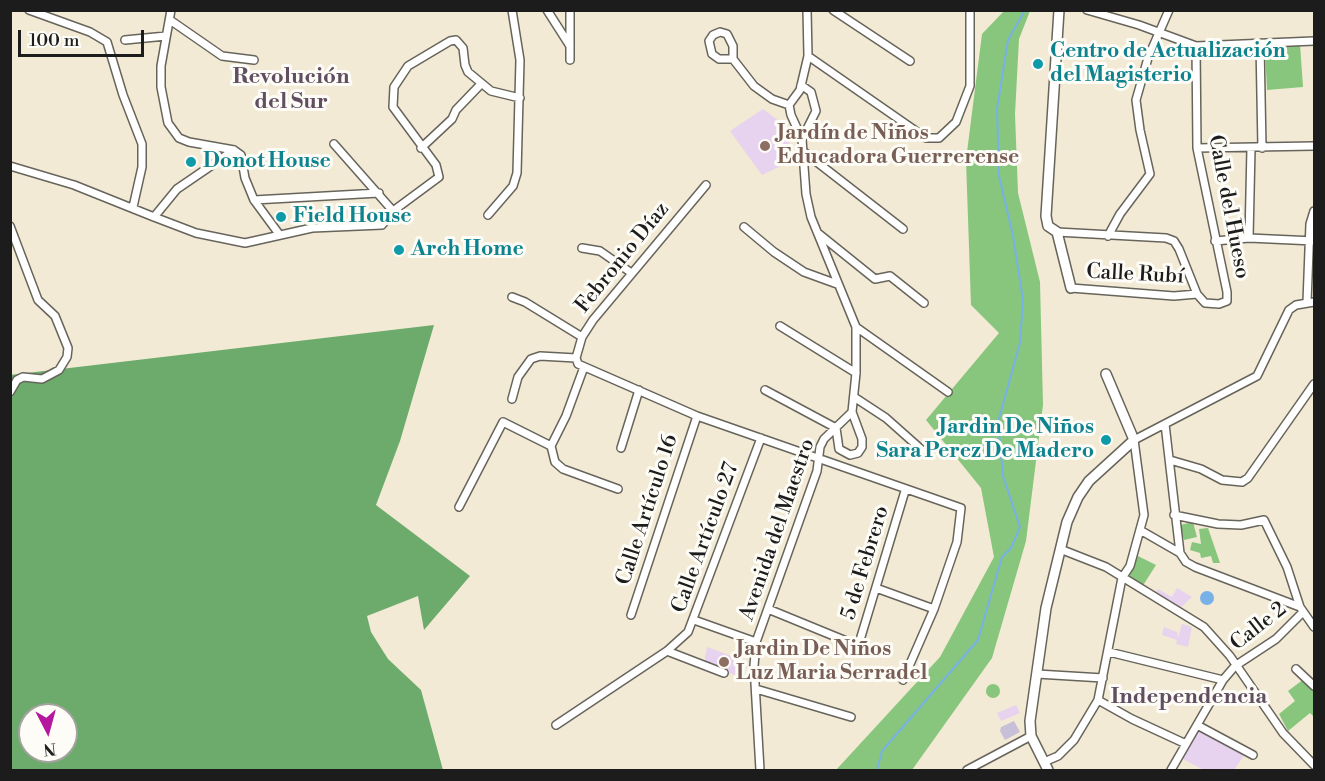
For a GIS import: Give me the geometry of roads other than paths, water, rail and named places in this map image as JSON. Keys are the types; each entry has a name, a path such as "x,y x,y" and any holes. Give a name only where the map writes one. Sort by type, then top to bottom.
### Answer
{"street":[{"path":"28,10 90,32 107,42 142,144 142,166 133,207"},
{"path":"171,10 161,87 168,123 179,138 234,150 241,155 245,178 254,200 279,234"},
{"path":"488,215 513,186 517,173 520,98 519,41 512,10"},
{"path":"547,10 570,46"},
{"path":"570,10 572,32 570,60"},
{"path":"765,390 836,428 839,449 850,455 858,453 862,447 862,439 852,412 856,373 856,327 817,233 806,194 802,139 789,105 801,86 808,56 807,10"},
{"path":"833,10 910,61"},
{"path":"808,56 926,138 939,138 956,122 970,86 970,10"},
{"path":"1059,10 1046,216 1048,226 1057,232 1166,238 1174,242 1197,294"},
{"path":"1087,10 1122,19 1196,46 1314,41"},
{"path":"1108,236 1120,214 1150,174 1151,168 1140,130 1136,100 1145,66 1168,10"},
{"path":"170,20 222,56 254,60"},
{"path":"733,59 719,59 712,54 709,41 713,35 720,32 731,39 733,59 763,94 789,105"},
{"path":"125,40 166,36"},
{"path":"10,166 35,172 225,241 245,243 312,228 382,225 393,211 439,177 436,165 421,148 393,107 394,87 408,66 450,41 456,40 463,48 468,72 481,84 500,94 520,98"},
{"path":"1260,44 1262,148"},
{"name":"Calle del Hueso","path":"1196,46 1197,148 1227,301"},
{"path":"421,148 452,119 456,110 481,84"},
{"path":"801,86 811,92 816,111 802,139"},
{"path":"334,144 393,211"},
{"path":"1197,148 1314,146"},
{"path":"1249,238 1251,148"},
{"path":"154,217 177,189 234,150"},
{"path":"804,152 903,229"},
{"name":"Febronio Díaz","path":"576,358 582,338 630,272 706,185"},
{"path":"254,200 379,194"},
{"path":"1106,374 1127,446 1144,507 1130,566 1122,578 1098,700 1074,740 1046,766 1031,736 1037,674 1046,608 1067,522 1078,497 1089,481 1127,446 1164,424 1257,376 1289,310 1311,302 1310,224 1314,211"},
{"path":"10,226 34,293 40,304 55,316 68,348 67,357 59,370 42,379 23,377 17,380 10,392"},
{"path":"744,227 774,252 804,272 837,284"},
{"path":"1057,232 1071,288"},
{"path":"817,233 875,279 890,276 924,303"},
{"path":"1215,241 1249,238 1312,241"},
{"path":"582,248 600,251 630,272"},
{"name":"Calle Rubí","path":"1071,288 1174,296 1197,294 1205,303 1220,304 1227,301"},
{"path":"512,297 525,302 582,338"},
{"path":"780,326 856,373"},
{"path":"856,327 948,392"},
{"path":"512,399 518,377 531,359 540,356 576,358 584,367 697,416 819,457 905,491 961,508 957,542 934,609 903,680"},
{"path":"584,367 566,416 551,446 555,462 563,468 618,489"},
{"path":"1170,460 1201,469 1222,480 1242,482 1248,478 1314,384"},
{"path":"621,448 639,390"},
{"path":"854,397 886,418 922,450"},
{"name":"Avenida del Maestro","path":"760,771 756,642 817,471 824,439 852,412"},
{"name":"Calle Artículo 16","path":"631,615 697,416"},
{"path":"459,507 502,423 551,446"},
{"path":"1164,424 1180,553 1186,562 1301,610"},
{"name":"Calle Artículo 27","path":"556,725 680,642 694,620 760,438"},
{"name":"5 de Febrero","path":"768,609 856,643 860,640 905,491"},
{"path":"1174,514 1218,524 1241,525 1264,520 1287,567 1301,610 1314,627"},
{"path":"1140,530 1180,553"},
{"path":"1060,549 1098,562 1204,627 1283,733 1314,765"},
{"path":"876,588 934,609"},
{"name":"Calle 2","path":"1170,771 1223,680 1235,666 1276,639 1301,610"},
{"path":"694,620 756,642"},
{"path":"667,651 724,673"},
{"path":"1109,652 1223,680"},
{"path":"1296,669 1314,686"},
{"path":"1037,674 1103,678"},
{"path":"756,689 851,717"},
{"path":"1098,700 1186,744"},
{"path":"1197,725 1253,755"},
{"path":"967,771 1031,736"}],"water":[{"path":"1204,591 1210,591 1214,598 1210,605 1204,605 1200,601 1200,595"}],"waterway":[{"path":"877,770 882,751 978,640 1002,557 1011,548 1020,527 1003,476 998,422 1020,343 1023,300 1013,236 999,176 997,109 1008,40 1025,10"}],"place":[{"name":"Centro de Actualización del Magisterio","path":"1038,64"},
{"name":"Jardín de Niños Educadora Guerrerense","path":"765,146"},
{"name":"Donot House","path":"191,162"},
{"name":"Field House","path":"281,217"},
{"name":"Arch Home","path":"399,250"},
{"name":"Jardin De Niños Sara Perez De Madero","path":"1106,440"},
{"name":"Jardin De Niños Luz Maria Serradel","path":"724,662"}],"district":[{"name":"Revolución del Sur","path":"291,90"},
{"name":"Independencia","path":"1189,698"}]}
